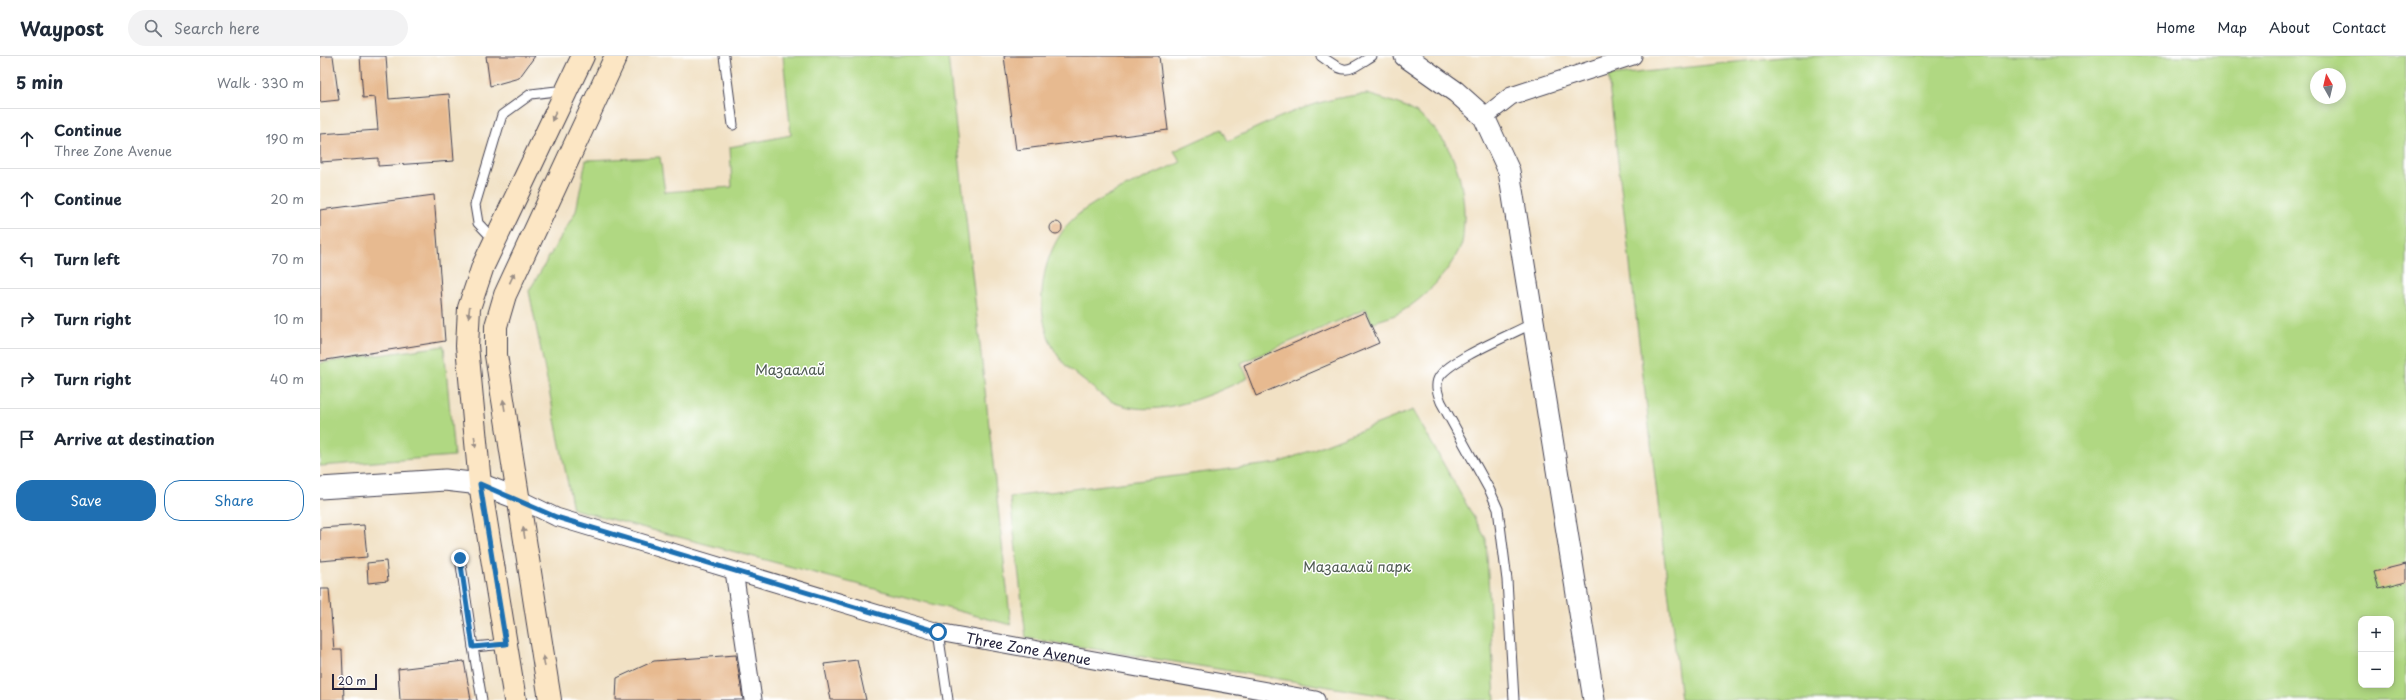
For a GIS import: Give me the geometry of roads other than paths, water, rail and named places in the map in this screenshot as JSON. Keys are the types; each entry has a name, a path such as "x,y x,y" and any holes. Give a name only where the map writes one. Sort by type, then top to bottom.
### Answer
{"main road":[{"path":"515,700 480,484 467,346 469,308 482,266 583,56"},
{"path":"550,700 496,356 496,326 504,295 616,56"}],"street":[{"path":"1405,56 1456,92 1484,117 1509,171 1594,700"},
{"path":"1484,117 1511,96 1633,56"},
{"path":"320,488 446,480 480,484 519,499"},
{"name":"Three Zone Avenue","path":"519,499 556,517 938,632 1316,700"},
{"path":"734,571 753,700"}],"lane":[{"path":"724,56 733,125"},
{"path":"1321,56 1340,70 1350,70 1372,56"},
{"path":"495,240 478,223 475,206 502,115 531,94 567,89"},
{"path":"1514,700 1507,580 1498,508 1441,402 1436,387 1440,377 1451,365 1534,323"},
{"path":"460,558 482,700"},
{"path":"938,632 948,700"},
{"path":"473,647 506,644"}],"park label":[{"name":"Мазаалай","path":"790,369"},
{"name":"Мазаалай парк","path":"1357,566"}]}
